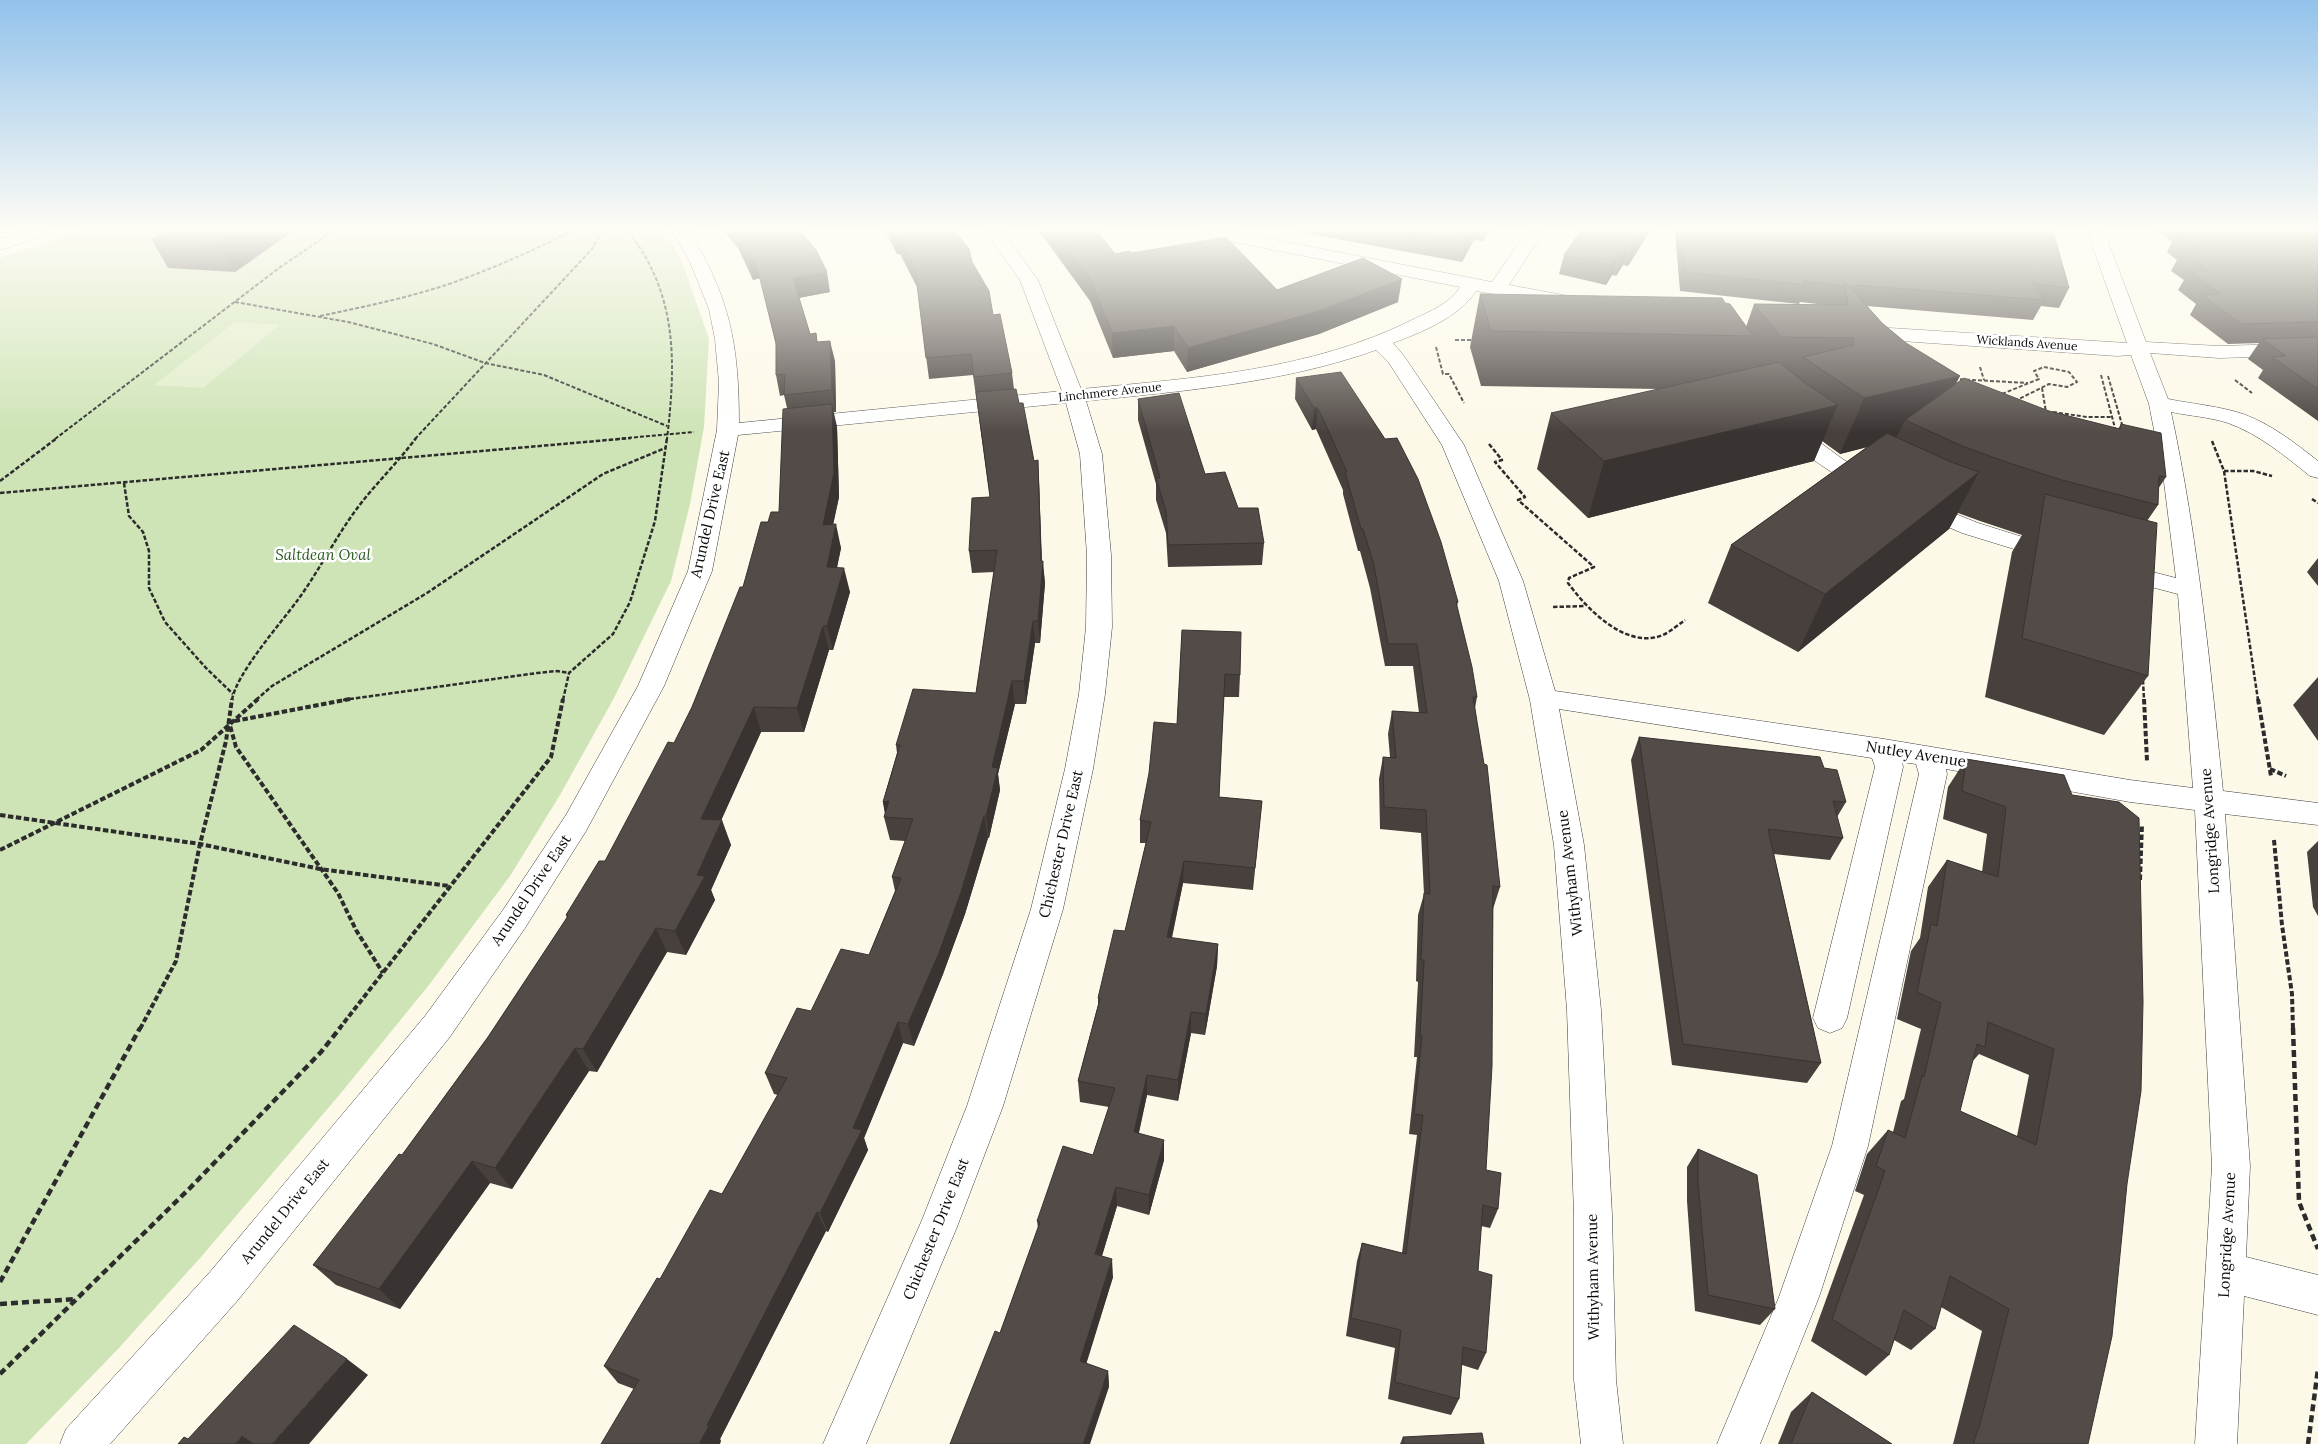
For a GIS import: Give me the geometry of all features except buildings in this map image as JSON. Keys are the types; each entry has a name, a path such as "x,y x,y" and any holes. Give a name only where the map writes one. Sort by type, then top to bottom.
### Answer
{"street":[{"name":"Arundel Drive East","path":"81,1444 224,1286 437,1027 514,918 576,823 652,686 700,571 729,426 730,382 725,339 714,298"},
{"name":"Chichester Drive East","path":"844,1444 938,1227 985,1106 1047,909 1070,812 1092,694 1099,627 1099,538 1091,454 1074,396 1036,298"},
{"name":"Linchmere Avenue","path":"729,426 1074,396 1265,372 1326,359 1379,343 1422,323 1454,305 1461,298"},
{"path":"1554,298 1588,304"},
{"name":"Longridge Avenue","path":"2119,298 2159,404 2165,480 2190,589 2209,800 2231,1166 2216,1444"},
{"name":"Wicklands Avenue","path":"1842,331 2117,350 2156,347 2219,352 2318,349"},
{"path":"1869,333 1880,353"},
{"name":"Withyham Avenue","path":"1379,343 1388,349 1397,360 1453,445 1510,581 1544,700 1568,845 1584,1010 1593,1215 1595,1380 1602,1444"},
{"path":"2159,404 2229,417 2252,426 2318,471"},
{"path":"1774,418 1836,465 1894,495 1970,528 2071,559"},
{"path":"2097,566 2190,589"},
{"name":"Nutley Avenue","path":"1544,700 1562,700 1884,749 2130,791 2318,814"},
{"path":"1830,1018 1889,767 1884,749"},
{"path":"1738,1444 1769,1378 1833,1203 1850,1146 1933,774 1928,756"},
{"path":"2225,1272 2318,1295"}],"path":[{"path":"0,482 240,298"},
{"path":"316,317 397,298"},
{"path":"0,1282 176,961 234,694 247,669 301,596 352,515 379,479 401,458 416,438 547,298"},
{"path":"0,1374 190,1188 321,1052 551,757 569,672 613,634 630,602 654,521 663,475 673,385 673,351 666,308 662,298"},
{"path":"235,302 348,322 433,344 485,363 544,375 582,389 668,426"},
{"path":"1435,339 1443,374 1449,374 1465,405"},
{"path":"1453,340 1471,340"},
{"path":"1979,400 1987,401 2013,411 2021,410 2023,406 2015,401 2049,384 2072,386 2076,385 2077,380 2068,372 2044,367 2034,371 2039,379 2030,383 2002,394 1994,391 1984,392 1982,396 1987,401"},
{"path":"2098,370 2116,434"},
{"path":"1947,379 2030,383"},
{"path":"2042,388 2048,420"},
{"path":"1986,407 1994,404"},
{"path":"2000,407 2002,412"},
{"path":"2046,411 2087,418 2112,417"},
{"path":"2200,412 2224,471 2240,588 2270,769 2282,925 2292,994 2299,1202 2318,1249"},
{"path":"0,493 697,432 699,424 729,426"},
{"path":"1486,440 1502,460 1495,462 1525,497 1518,500 1594,567 1568,580 1585,606 1608,626 1645,638 1663,635 1685,620"},
{"path":"0,850 189,757 214,740 229,722 272,686 427,593 603,474 665,448"},
{"path":"2224,471 2253,471 2278,477"},
{"path":"124,483 129,516 143,532 148,551 149,588 165,622 206,668 234,694"},
{"path":"2310,498 2318,504"},
{"path":"1547,607 1585,606"},
{"path":"229,722 354,698 536,673 569,672"},
{"path":"229,722 236,748 338,893 356,930 383,973"},
{"path":"0,815 200,844 320,869 449,886"},
{"path":"0,1304 76,1299"},
{"path":"2308,1444 2318,1369"}],"green space":[{"name":"Saltdean Oval","path":"0,298 695,298 709,339 704,427 690,504 671,581 614,698 560,795 510,876 429,985 341,1093 201,1257 118,1349 26,1444 0,1444"},
{"path":"235,322 280,325 203,388 154,385"}]}
